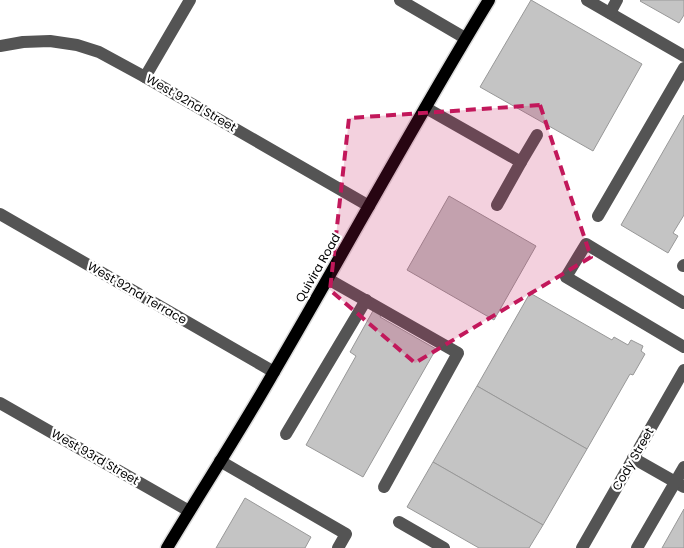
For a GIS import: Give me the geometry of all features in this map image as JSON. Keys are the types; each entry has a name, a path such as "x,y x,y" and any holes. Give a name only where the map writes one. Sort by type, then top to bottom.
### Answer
{"main road":[{"name":"Quivira Road","path":"168,548 274,372 489,0"}],"street":[{"path":"145,77 190,0"},
{"path":"400,0 466,38"},
{"path":"587,0 683,53"},
{"path":"610,13 617,0"},
{"name":"West 92nd Street","path":"0,46 50,41 77,45 99,52 369,206"},
{"path":"598,216 684,68"},
{"path":"426,108 521,162"},
{"path":"497,206 536,135"},
{"name":"West 92nd Terrace","path":"0,214 274,372"},
{"path":"684,303 586,244 566,277 684,347"},
{"path":"328,279 458,353 384,487"},
{"path":"286,434 366,300"},
{"name":"Cody Street","path":"582,548 684,370"},
{"name":"West 93rd Street","path":"0,403 189,511"},
{"path":"633,458 680,484"},
{"path":"220,461 346,534 338,548"},
{"path":"637,548 680,484 684,467"},
{"path":"399,522 444,548"}],"highlighted area":[{"path":"540,105 591,257 415,363 330,290 349,118"}],"building":[{"path":"531,0 642,64 593,151 480,87"},
{"path":"641,0 684,0 684,15 679,23"},
{"path":"684,115 684,215 673,233 678,236 668,253 621,225"},
{"path":"449,196 536,246 494,320 407,270"},
{"path":"530,293 612,340 614,337 628,345 631,340 643,346 641,351 645,354 633,375 630,374 587,449 477,386"},
{"path":"374,309 382,313 380,317 436,349 363,477 306,445 356,356 350,352"},
{"path":"477,386 587,449 543,525 433,462"},
{"path":"433,462 543,525 529,548 479,548 407,507"},
{"path":"245,498 311,537 305,548 216,548"},
{"path":"684,509 684,548 662,548"}]}
